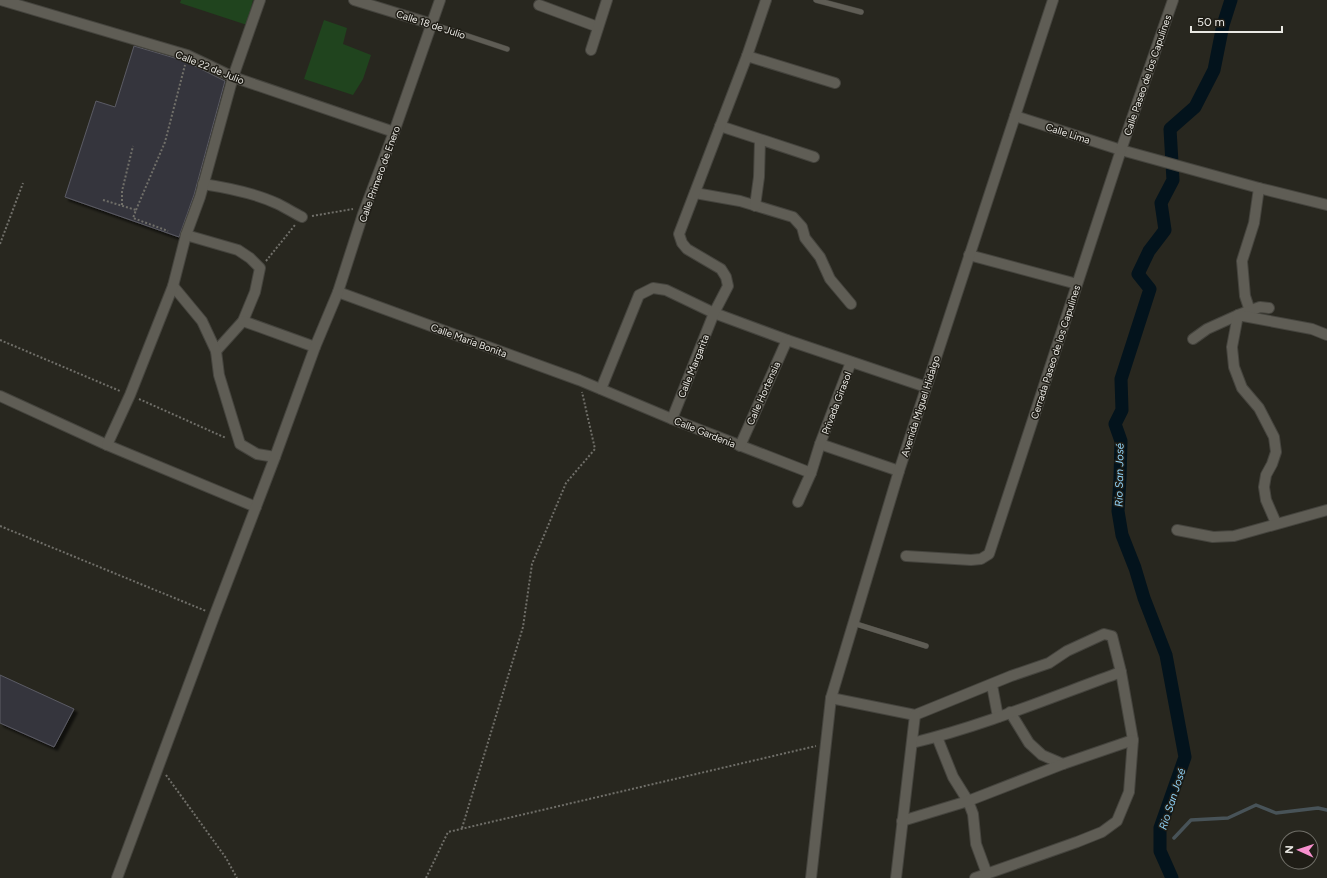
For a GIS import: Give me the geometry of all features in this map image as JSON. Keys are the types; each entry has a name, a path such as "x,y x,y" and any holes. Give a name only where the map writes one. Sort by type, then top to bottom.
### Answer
{"street":[{"name":"Calle 22 de Julio","path":"1,0 187,55 233,77 394,132"},
{"path":"107,445 130,395 173,286 186,235 204,184 233,77 260,0"},
{"name":"Calle 18 de Julio","path":"354,0 432,24"},
{"name":"Calle Primero de Enero","path":"117,878 315,347 338,292 363,214 394,132 440,0"},
{"path":"590,50 607,0"},
{"name":"Calle Margarita","path":"672,419 714,313 728,286 726,277 721,268 687,249 679,234 747,56 766,0"},
{"name":"Avenida Miguel Hidalgo","path":"811,878 831,698 899,471 1053,0"},
{"name":"Calle Paseo de los Capulines","path":"1121,150 1173,0"},
{"path":"540,5 598,28"},
{"path":"747,56 835,84"},
{"name":"Calle Lima","path":"1015,116 1121,150 1327,205"},
{"path":"720,126 814,157"},
{"path":"755,206 760,140"},
{"name":"Cerrada Paseo de los Capulines","path":"906,556 971,560 981,559 989,554 1121,150"},
{"path":"204,184 234,189 256,196 278,204 302,217"},
{"path":"1250,311 1244,296 1242,261 1254,222 1259,188"},
{"path":"695,193 740,201 793,217 802,227 805,238 820,257 830,279 851,304"},
{"path":"186,235 238,250 250,258 260,268 255,292 243,321 216,351"},
{"path":"969,255 1077,284"},
{"path":"173,286 202,321 216,351 219,374 240,444 257,454 275,457"},
{"path":"601,389 639,295 653,288 666,290 714,313 787,340 926,387"},
{"name":"Calle María Bonita","path":"338,292 601,389"},
{"path":"1193,339 1208,329 1238,315 1260,307 1269,308"},
{"path":"1238,315 1312,329 1327,335"},
{"path":"1238,315 1232,347 1234,367 1242,388 1259,408 1274,437 1276,452 1266,475 1264,487 1266,500 1276,524"},
{"path":"243,321 315,347"},
{"name":"Calle Hortensia","path":"740,446 787,340"},
{"name":"Privada Girasol","path":"798,502 811,473 820,444 851,362"},
{"name":"Calle Gardenia","path":"601,389 672,419 811,473"},
{"path":"0,396 107,445 256,507"},
{"path":"820,444 899,471"},
{"path":"1177,530 1213,537 1234,536 1327,510"},
{"path":"831,698 915,715 1049,662 1067,651 1104,634 1112,636 1121,672 1133,740 1129,792 1117,821 1102,832 975,878"},
{"path":"912,743 937,737 1121,672"},
{"path":"992,685 998,716"},
{"path":"1010,712 1029,743 1042,755 1063,764"},
{"path":"896,878 915,715"},
{"path":"937,737 953,777 968,800 973,814 976,844 987,874"},
{"path":"902,821 968,800 1063,764 1133,740"}],"lane":[{"path":"816,0 861,12"},
{"name":"Calle 18 de Julio","path":"432,24 507,49"},
{"path":"853,623 926,646"}],"path":[{"path":"168,231 133,218 165,142 187,55"},
{"path":"122,205 122,192 133,146"},
{"path":"0,244 23,183"},
{"path":"103,200 136,210"},
{"path":"462,828 523,627 532,564 566,483 595,449 579,380"},
{"path":"0,526 215,614"},
{"path":"426,878 448,832 825,744"},
{"path":"159,765 226,858 237,878"}],"green space":[{"path":"181,0 253,0 247,25 180,3"},
{"path":"324,20 347,28 343,44 371,55 363,79 353,95 304,79"}],"building":[{"path":"134,46 185,61 225,81 194,195 179,237 65,197 96,101 115,107"},
{"path":"0,675 74,709 54,747 0,723"}],"waterway":[{"name":"Rio San José","path":"1172,878 1160,851 1160,828 1185,757 1166,655 1122,535 1118,511 1121,441 1115,424 1122,410 1121,379 1150,289 1138,274 1149,251 1165,230 1161,203 1173,180 1170,129 1195,107 1214,70 1223,25 1231,0"},
{"path":"1174,838 1191,820 1228,818 1256,805 1276,813 1318,808 1327,810"}]}
